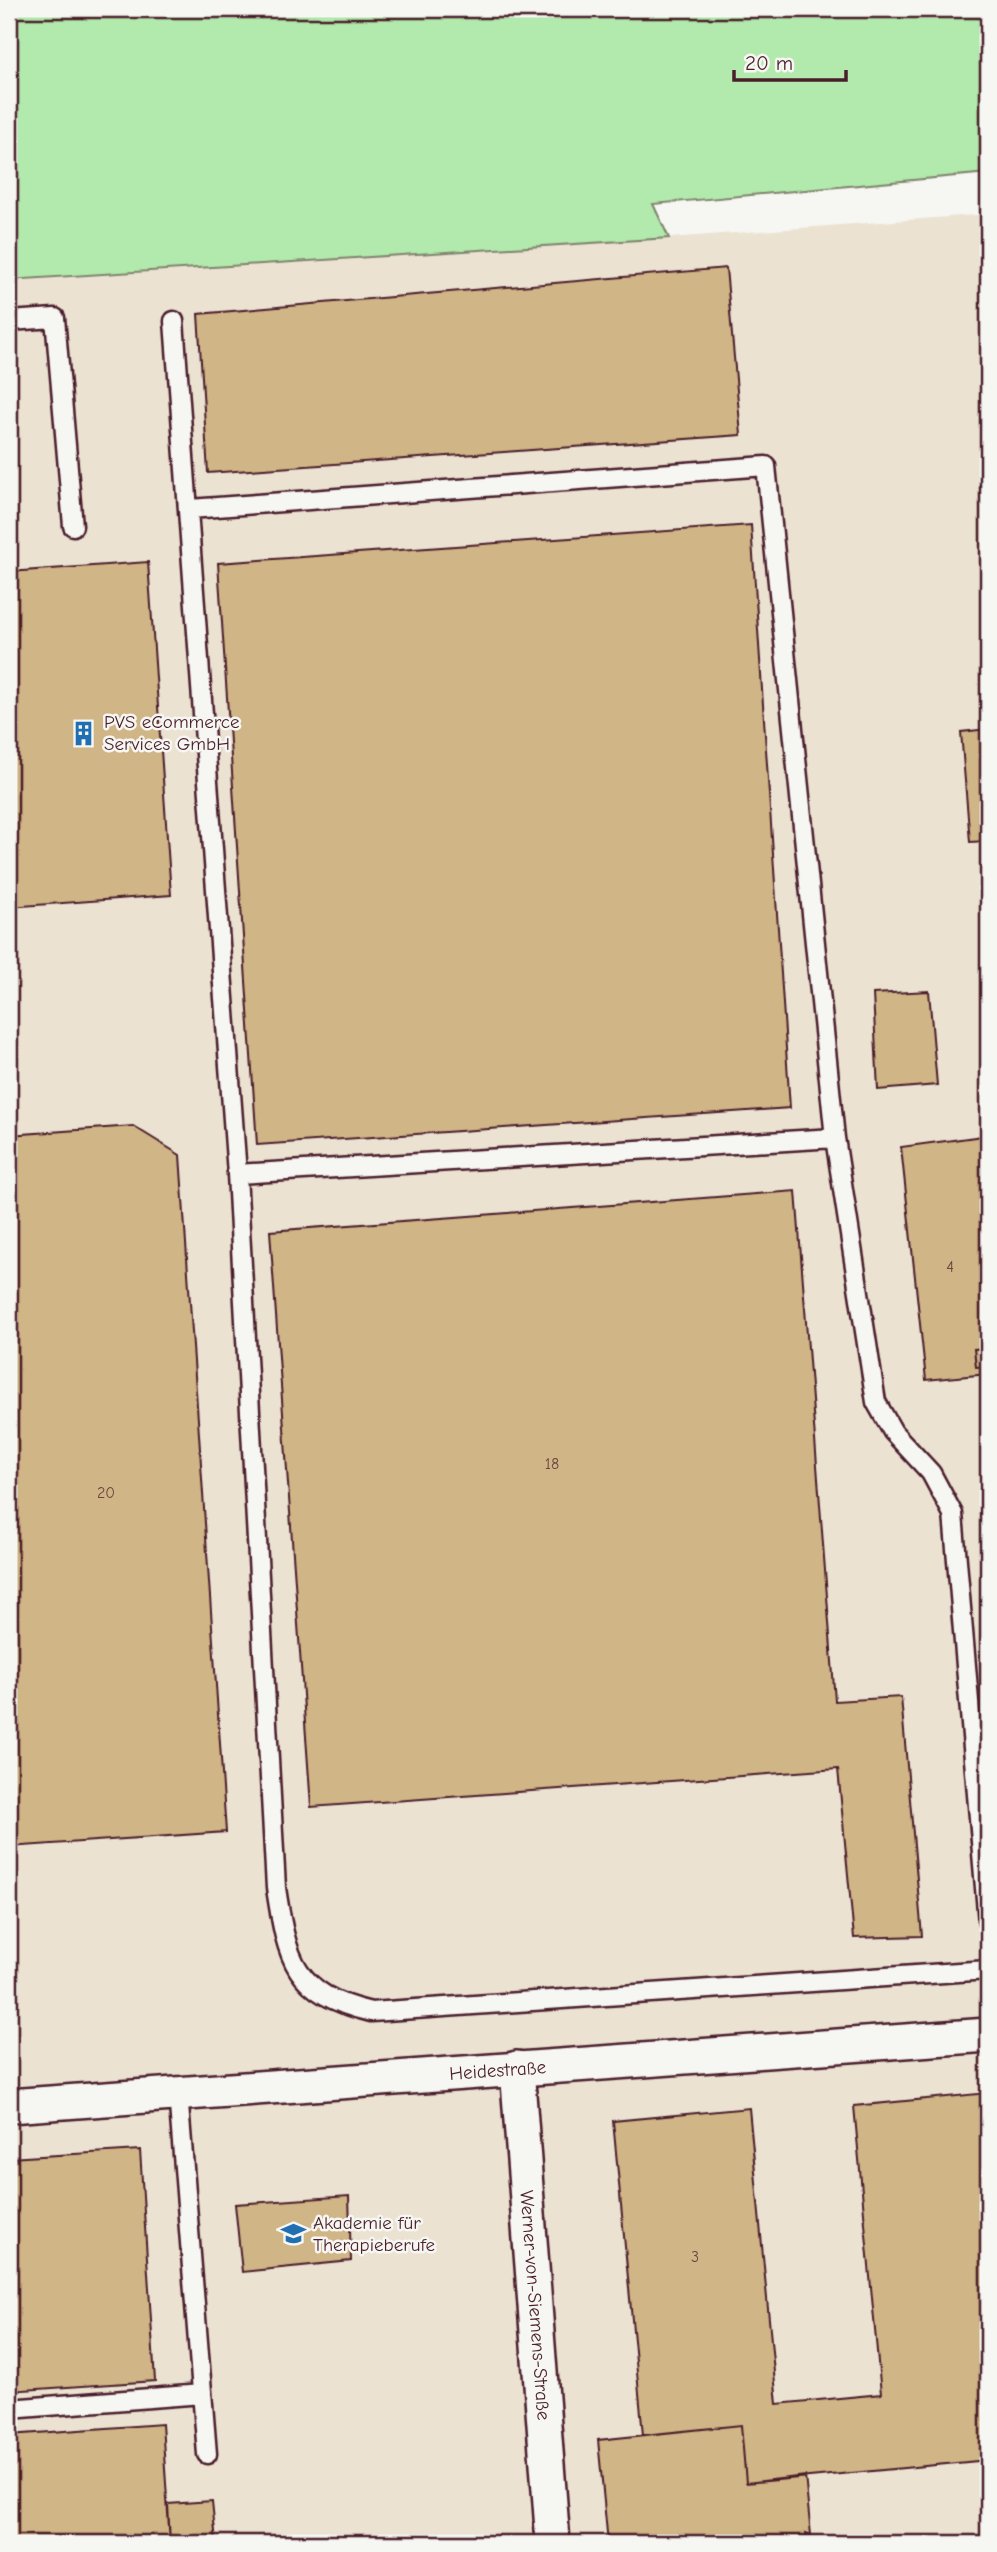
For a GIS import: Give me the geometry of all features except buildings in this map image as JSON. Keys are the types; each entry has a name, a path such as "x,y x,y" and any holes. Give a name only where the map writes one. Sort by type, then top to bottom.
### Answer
{"street":[{"name":"Heidestraße","path":"9,2106 988,2035"},
{"name":"Werner-von-Siemens-Straße","path":"517,2068 553,2543"}],"lane":[{"path":"9,321 55,318 73,526"},
{"path":"174,321 190,509 237,1174 276,1888 290,1958 314,1990 339,2005 371,2012 988,1970"},
{"path":"190,509 766,466 835,1138 876,1402 893,1432 931,1473 953,1514 988,1923"},
{"path":"237,1174 835,1138"},
{"path":"178,2093 207,2454"},
{"path":"9,2409 202,2394"}],"shaded area":[{"path":"988,214 988,2543 9,2543 9,280 669,238"}],"green space":[{"path":"9,9 988,9 988,173 653,204 669,238 9,280"}],"place":[{"name":"PVS eCommerce Services GmbH","path":"84,733"},
{"name":"Akademie für Therapieberufe","path":"293,2234"}]}
